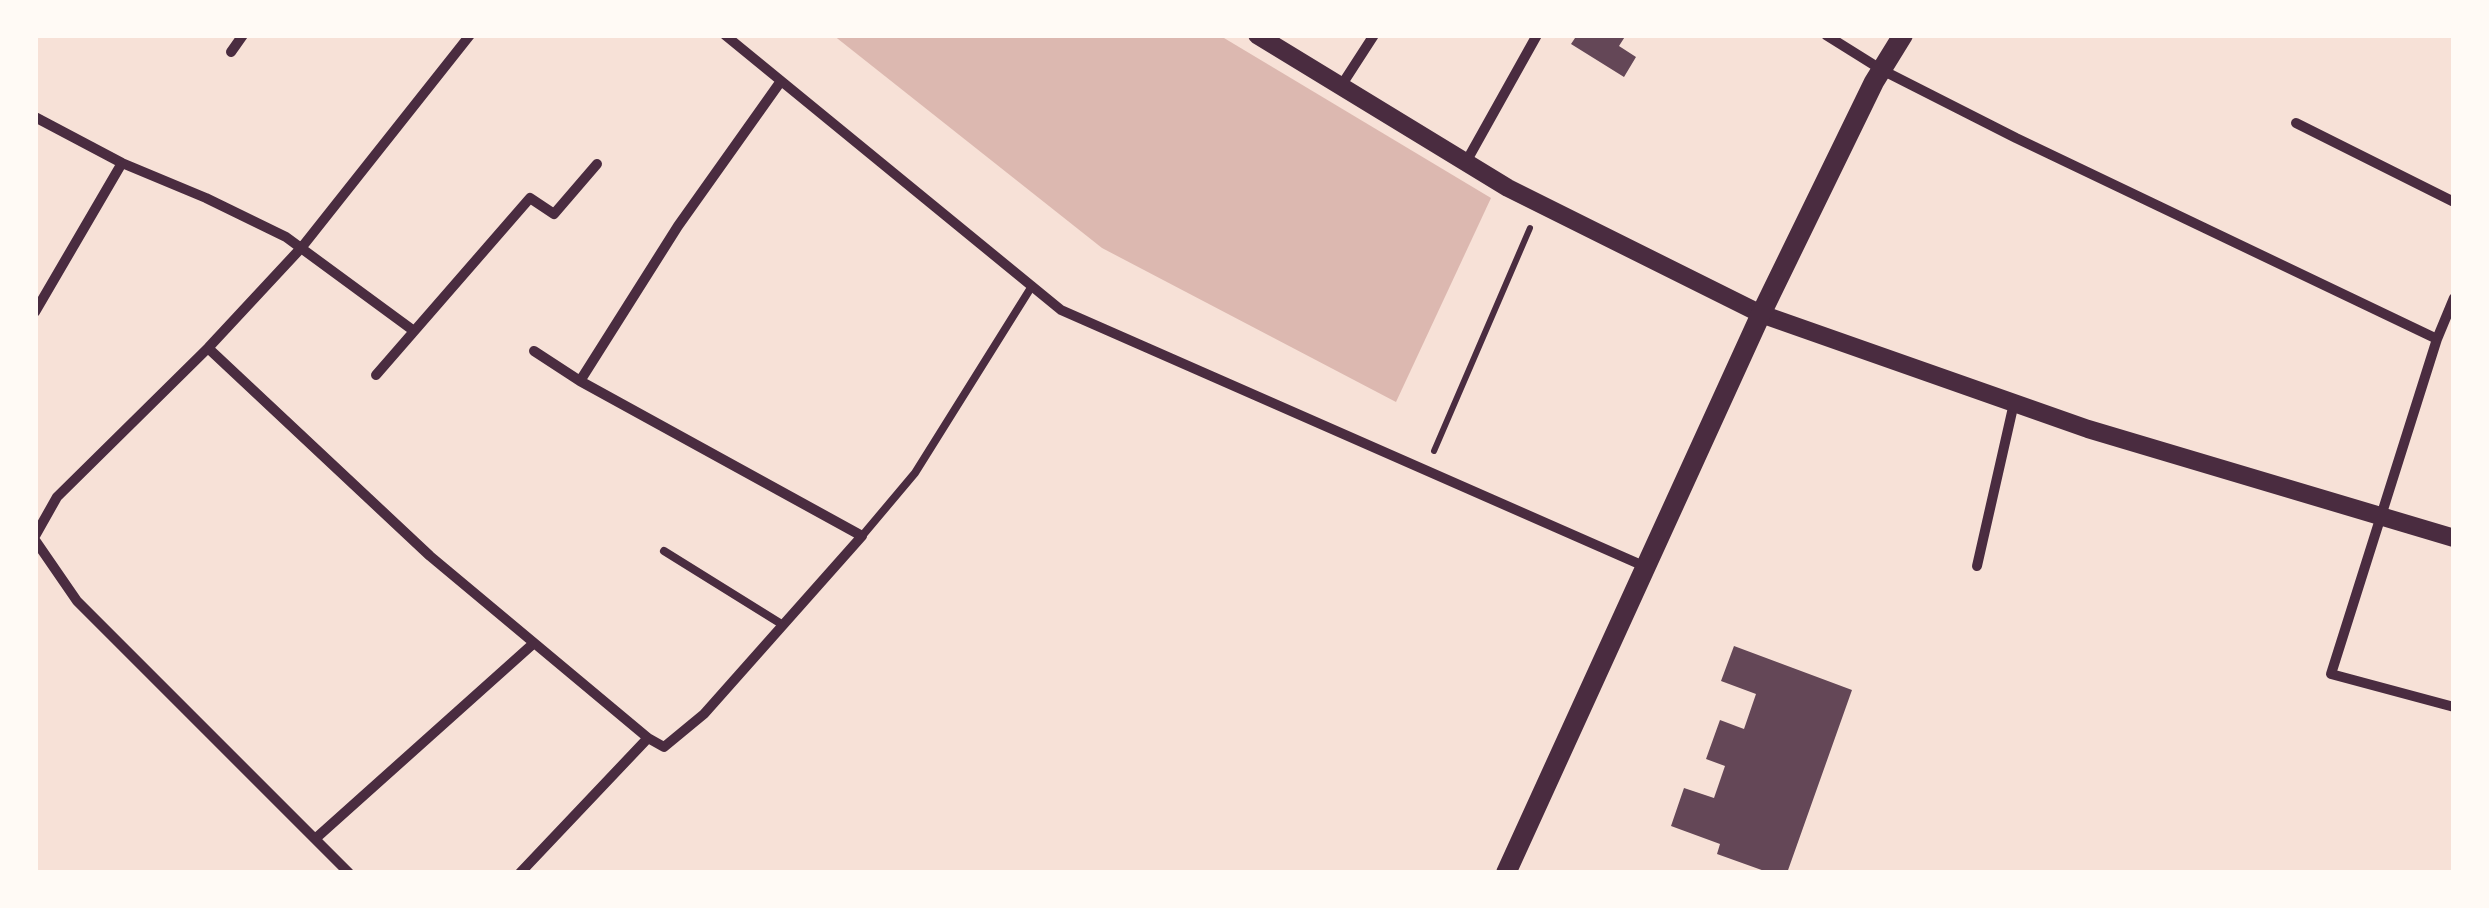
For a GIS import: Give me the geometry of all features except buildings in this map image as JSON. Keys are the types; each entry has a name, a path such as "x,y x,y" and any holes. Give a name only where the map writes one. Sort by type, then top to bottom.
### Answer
{"main road":[{"path":"1506,873 1761,314 1882,70 1904,35"}],"street":[{"path":"231,52 243,35"},
{"path":"349,873 77,601 35,538 58,497 208,348 302,247 470,35"},
{"path":"725,35 1061,310 1646,566"},
{"path":"1257,35 1540,204 1761,314 2088,429 2454,538"},
{"path":"1341,86 1374,35"},
{"path":"1466,162 1537,35"},
{"path":"1826,35 1882,70 2437,339"},
{"path":"580,381 678,226 781,81"},
{"path":"35,116 122,163 206,198 302,247 414,332"},
{"path":"2296,123 2454,202"},
{"path":"35,312 122,163"},
{"path":"376,375 530,198 554,214 597,164"},
{"path":"2454,298 2437,339 2331,674 2454,707"},
{"path":"208,348 430,556 648,738 664,747 704,714 862,536 580,381 534,351"},
{"path":"1977,566 2014,403"},
{"path":"315,839 534,643"},
{"path":"520,873 648,738"}],"lane":[{"path":"862,536 915,472 1032,286"},
{"path":"664,552 783,625"}],"path":[{"path":"1426,470 1540,204"}],"shaded area":[{"path":"833,35 1219,35 1491,198 1396,402 1102,248"}]}
